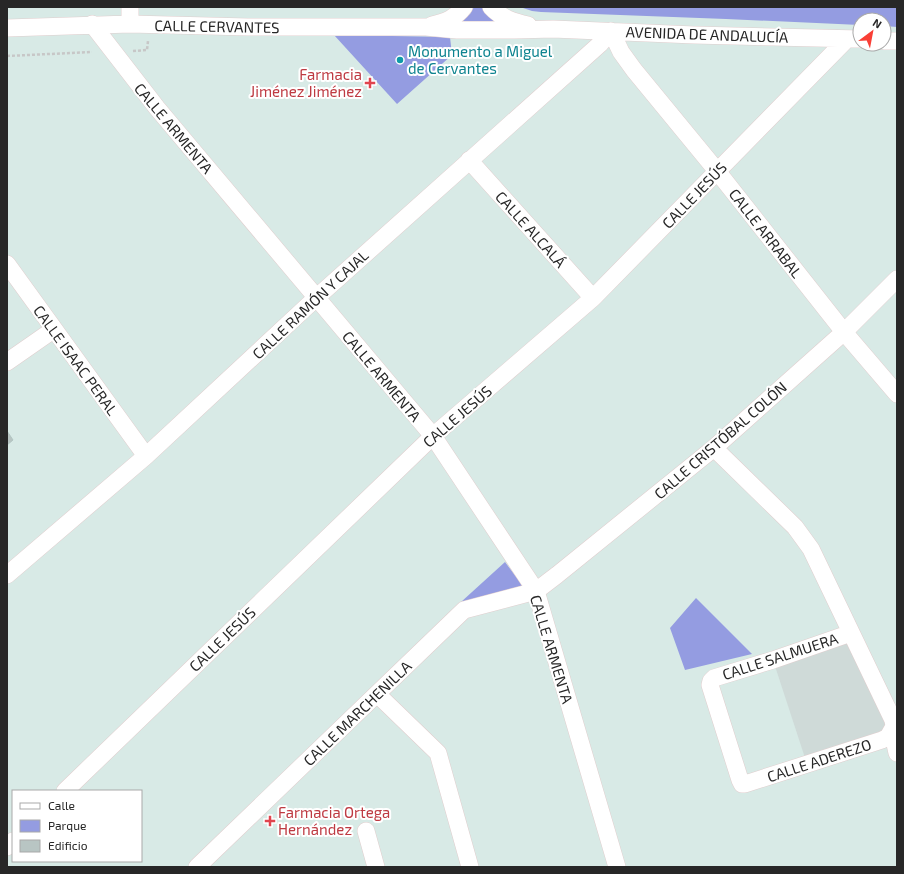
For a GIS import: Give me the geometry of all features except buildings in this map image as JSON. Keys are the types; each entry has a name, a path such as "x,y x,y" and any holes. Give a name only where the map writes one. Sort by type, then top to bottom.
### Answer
{"street":[{"path":"426,27 452,18 460,13 464,7"},
{"name":"AVENIDA DE ANDALUCÍA","path":"491,7 504,18 517,23 553,29"},
{"name":"CALLE CERVANTES","path":"7,28 92,24 130,15 248,27 426,27"},
{"name":"CALLE ARMENTA","path":"92,24 145,94 433,436 536,591 617,867"},
{"name":"AVENIDA DE ANDALUCÍA","path":"426,27 457,30 553,29 694,35 852,39"},
{"name":"CALLE RAMÓN Y CAJAL","path":"7,575 146,456 316,298 600,44 611,31"},
{"name":"CALLE ARRABAL","path":"611,31 621,52 634,70 717,171 844,332 897,394"},
{"name":"CALLE JESÚS","path":"66,790 433,436 593,298 717,171 852,41"},
{"name":"CALLE ALCALÁ","path":"469,160 593,298"},
{"name":"CALLE ISAAC PERAL","path":"7,264 53,330 146,456"},
{"name":"CALLE CRISTÓBAL COLÓN","path":"536,591 714,448 844,332 897,279"},
{"path":"7,362 53,330"},
{"path":"714,448 795,527 811,549 894,720 892,730 897,753"},
{"name":"CALLE MARCHENILLA","path":"197,867 464,610 536,591"},
{"name":"CALLE SALMUERA","path":"742,784 710,686 711,681 714,678 773,660 851,633"},
{"path":"377,694 438,753 470,867"},
{"name":"CALLE ADEREZO","path":"742,784 882,740 888,737 892,730"},
{"path":"366,831 376,867"}],"green space":[{"path":"474,7 485,7 502,21 449,26 470,14"},
{"path":"520,7 897,7 897,27 892,27 892,12 852,12 852,25 532,11"},
{"path":"334,35 450,37 452,55 397,104"},
{"path":"505,562 526,590 461,602"},
{"path":"696,598 752,654 685,670 670,628"}],"shaded area":[{"path":"851,633 894,726 807,764 773,660"}],"place":[{"name":"Monumento a Miguel de Cervantes","path":"400,60"},
{"name":"Farmacia Jiménez Jiménez","path":"370,83"},
{"name":"Farmacia Ortega Hernández","path":"270,821"}]}
